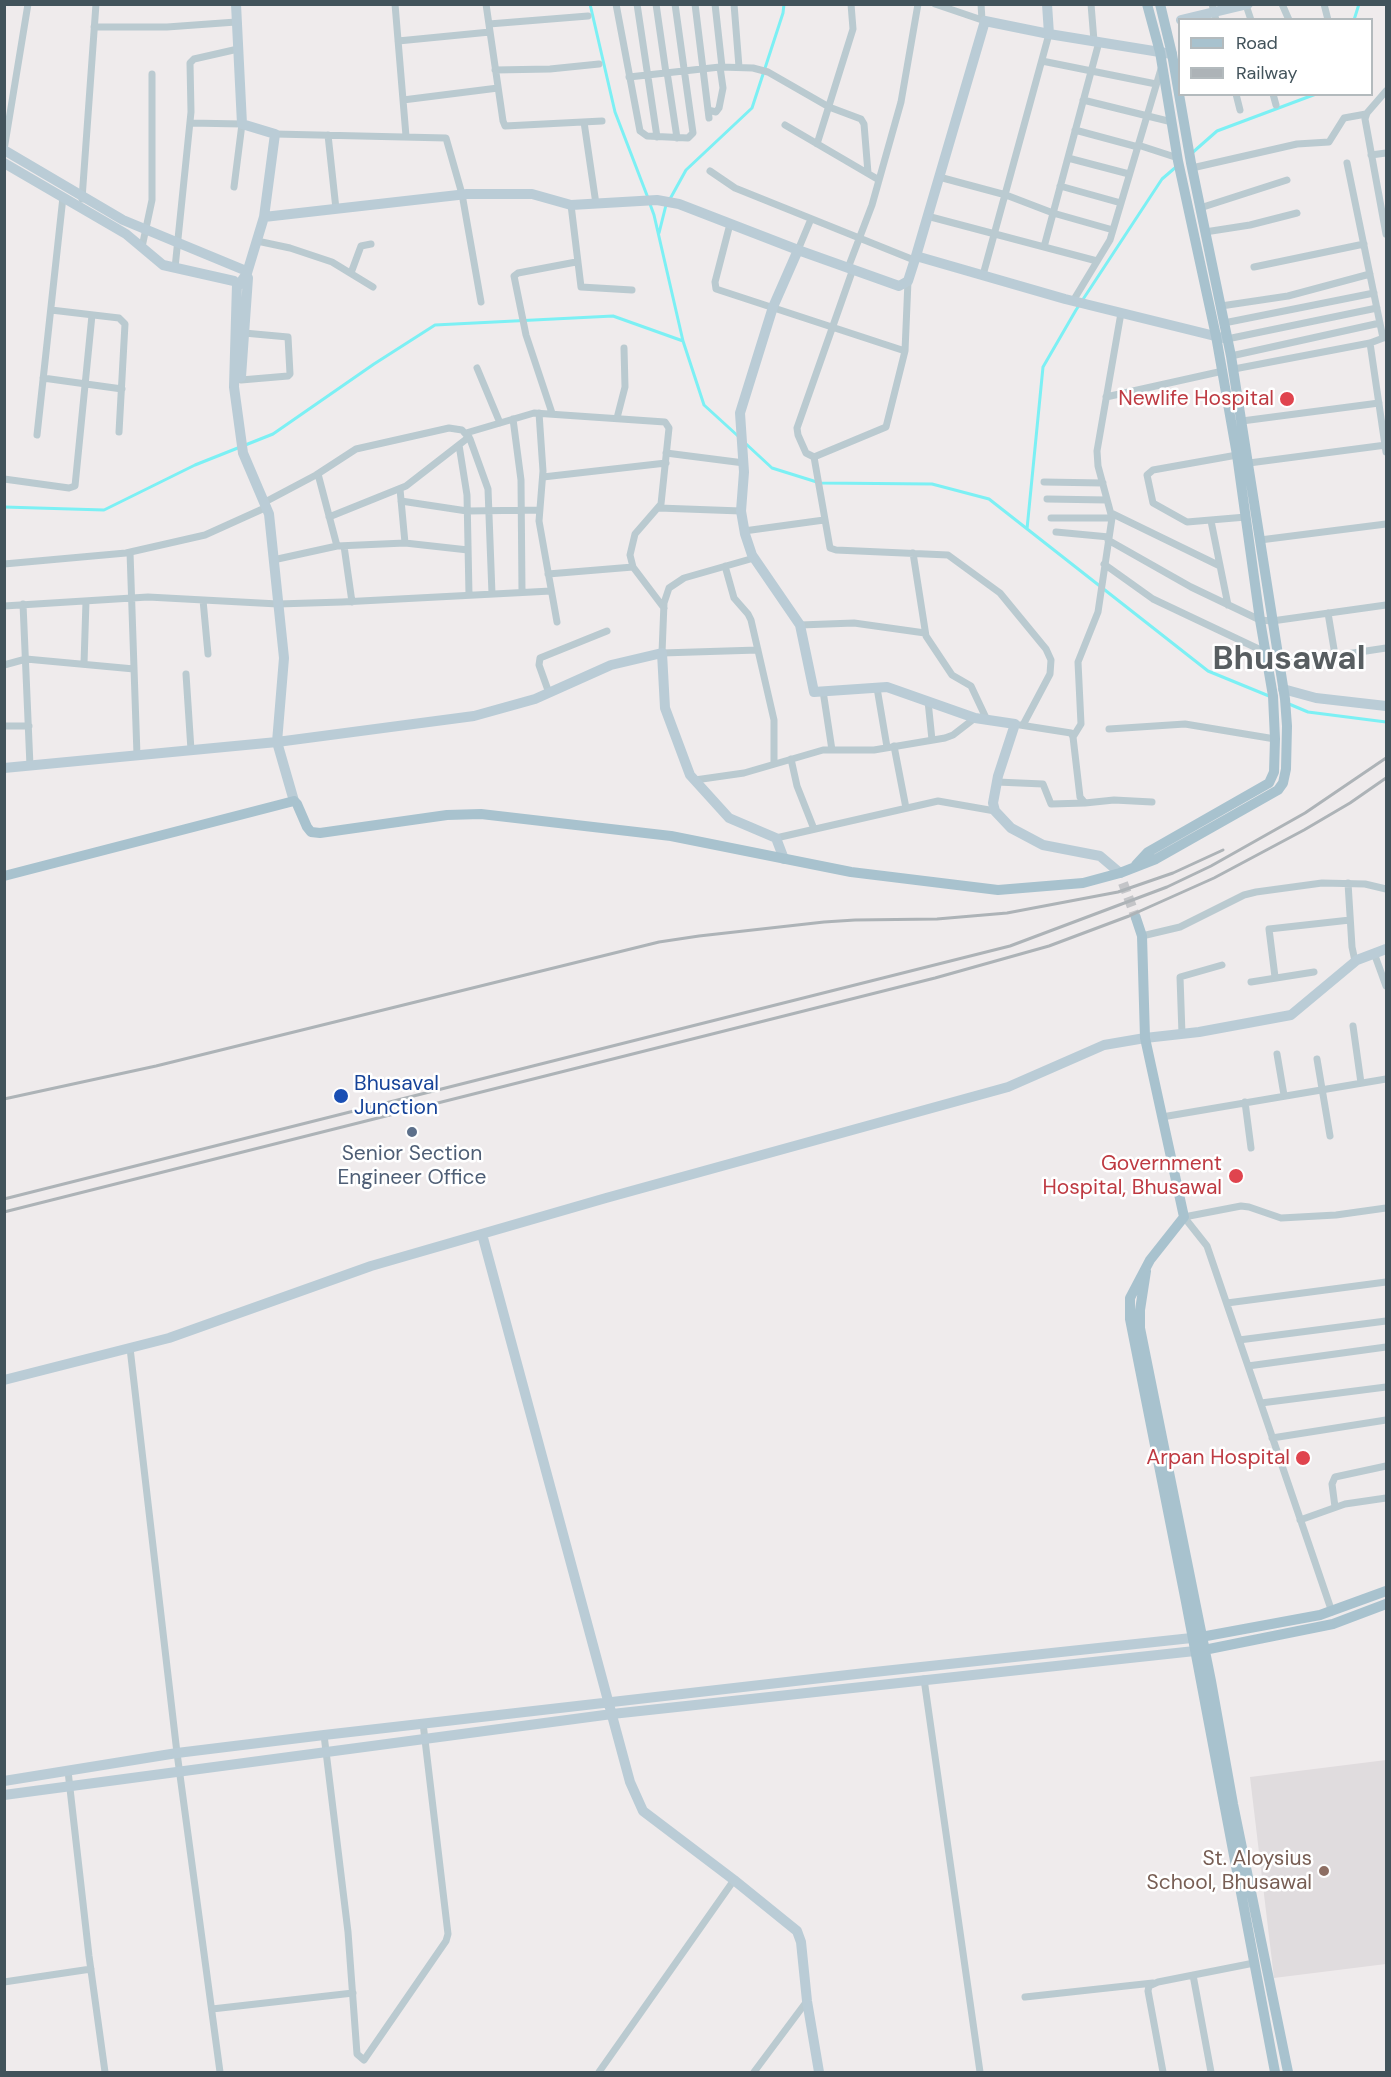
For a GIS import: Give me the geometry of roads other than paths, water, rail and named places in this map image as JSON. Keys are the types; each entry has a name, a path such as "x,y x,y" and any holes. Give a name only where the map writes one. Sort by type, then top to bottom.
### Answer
{"main road":[{"path":"1047,4 1049,34"},
{"path":"1125,875 1148,852 1269,783 1274,772 1275,739 1273,696 1237,455 1228,370 1232,356 1200,208 1188,168 1178,159 1160,52 1147,4"},
{"path":"1160,4 1178,88"},
{"path":"238,5 236,22 242,124 275,134 264,217 247,273 244,333 234,387 240,441 243,453 266,504 273,560 284,658 277,742 294,801 306,827 310,832 320,833 447,815 481,814 671,836 851,872 998,890 1083,883 1125,875 1278,790 1286,775 1285,694 1242,421 1216,336 1188,168 1189,151 1179,96"},
{"path":"1188,18 1247,5"},
{"path":"264,217 462,194 532,195 571,205 657,200 679,204 899,286 908,281 984,20 1049,34 1172,54"},
{"path":"1165,23 1178,20"},
{"path":"5,150 126,234 163,265 234,281 238,286"},
{"path":"4,163 63,197 81,202 247,273"},
{"path":"798,250 773,307 740,413 744,463 741,511 744,531 754,558 800,625 814,692 887,687 975,718 1019,725 997,782 993,804 995,811 1011,828 1043,845 1100,856 1125,875"},
{"path":"915,258 1073,301 1227,339"},
{"path":"237,403 241,380 238,359 238,286 247,273"},
{"path":"4,768 277,742 474,716 535,699 610,665 662,653 665,708 690,775 729,818 776,838 784,859"},
{"path":"1285,694 1386,706"},
{"path":"4,876 294,801"},
{"path":"1136,918 1142,936 1145,1038 1184,1217 1153,1254 1147,1265 1139,1344 1197,1637 1288,2073"},
{"path":"4,1380 169,1338 371,1266 1008,1087 1104,1045 1291,1015 1355,961 1386,949"},
{"path":"482,1234 630,1782 644,1811 735,1880 796,1931 801,1942 807,2001 819,2073"},
{"path":"4,1781 177,1753 423,1723 1197,1637 1332,1612 1386,1591"},
{"path":"4,1795 612,1714 1200,1650 1333,1624 1386,1604"},
{"path":"1200,1650 1275,2073"},
{"path":"1059,1651 1061,1665"}],"street":[{"path":"5,150 28,4"},
{"path":"81,202 96,4"},
{"path":"395,4 406,136"},
{"path":"486,4 505,126 602,121"},
{"path":"616,4 640,131 644,135 688,138 693,133 675,4"},
{"path":"637,4 657,136"},
{"path":"656,4 677,138"},
{"path":"695,4 708,114 716,112 719,108 723,88 715,4"},
{"path":"734,4 739,67"},
{"path":"818,144 854,29 851,4"},
{"path":"908,281 905,351 886,427 814,457 806,453 797,428 833,327 879,180 901,102 918,4"},
{"path":"936,5 984,20 981,4"},
{"path":"1044,247 1091,71 1096,42 1091,4"},
{"path":"489,24 588,16"},
{"path":"94,27 166,27 236,22"},
{"path":"398,41 490,32"},
{"path":"983,275 1049,34"},
{"path":"175,268 190,123 192,60 238,49"},
{"path":"1042,61 1156,84"},
{"path":"495,70 550,69 599,63"},
{"path":"1073,301 1107,245 1113,230 1162,64"},
{"path":"629,77 721,67 755,68 768,72 829,107 859,117 863,121 868,173"},
{"path":"142,247 152,200 152,74"},
{"path":"403,100 498,88"},
{"path":"1386,91 1366,114 1365,122 1386,234"},
{"path":"1236,96 1240,110"},
{"path":"1274,96 1276,105"},
{"path":"1083,99 1172,122"},
{"path":"1188,168 1297,144 1329,142 1344,118 1366,114"},
{"path":"584,122 596,204"},
{"path":"190,123 242,124 234,187"},
{"path":"785,125 879,180"},
{"path":"1075,130 1178,159"},
{"path":"275,134 446,138 462,194 481,302"},
{"path":"328,135 336,209"},
{"path":"1371,155 1386,153"},
{"path":"1068,158 1129,174"},
{"path":"1106,397 1385,338 1347,163"},
{"path":"710,171 735,188 859,239 915,258"},
{"path":"939,177 1006,195 1053,213 1113,230"},
{"path":"1200,208 1287,180"},
{"path":"1060,186 1121,203"},
{"path":"37,435 63,197"},
{"path":"571,205 579,284 583,288 632,290"},
{"path":"1205,232 1246,226 1297,213"},
{"path":"927,216 1097,261"},
{"path":"798,250 811,219"},
{"path":"730,224 715,282 718,290 905,351"},
{"path":"257,241 290,248 324,259 373,287"},
{"path":"351,273 361,246 371,244"},
{"path":"1254,267 1364,244"},
{"path":"552,413 526,335 514,280 515,274 576,262"},
{"path":"1221,306 1292,295 1370,274"},
{"path":"1224,323 1374,293"},
{"path":"1227,339 1377,308"},
{"path":"51,310 119,318 125,324 119,432"},
{"path":"1084,803 1080,797 1073,737 1081,724 1078,662 1098,612 1111,515 1098,466 1097,451 1121,313"},
{"path":"4,479 69,488 75,486 92,315"},
{"path":"1232,356 1380,323"},
{"path":"241,380 290,374 288,337 244,333"},
{"path":"1249,463 1386,447 1370,343"},
{"path":"617,417 625,387 624,348"},
{"path":"477,368 500,423"},
{"path":"43,378 122,389"},
{"path":"1242,421 1379,403"},
{"path":"539,412 543,477 539,521 556,622"},
{"path":"329,517 400,489 459,445 467,435 529,413 666,422 669,428 662,499 659,508 635,534 630,555 633,567 664,608"},
{"path":"513,419 521,475 522,592"},
{"path":"4,564 130,552 205,535 266,504 359,448 449,428 462,430 467,435 485,479 489,512 492,594"},
{"path":"459,445 466,489 469,595"},
{"path":"666,453 744,463"},
{"path":"1237,455 1153,470 1148,473 1153,503 1188,522 1246,517"},
{"path":"814,457 828,546 833,550 943,554 953,558 1000,593 1046,649 1051,660 1050,674 1019,725 1067,732 1073,737"},
{"path":"543,477 666,463"},
{"path":"318,474 329,517 341,546 352,602"},
{"path":"1044,482 1102,483"},
{"path":"400,489 405,543"},
{"path":"1047,500 1107,500"},
{"path":"401,501 467,511 539,510"},
{"path":"659,508 741,511"},
{"path":"1051,518 1111,515 1220,566"},
{"path":"744,531 824,520"},
{"path":"1211,521 1228,605"},
{"path":"1260,540 1386,524"},
{"path":"1056,532 1108,538 1187,585 1260,620 1272,621 1386,605"},
{"path":"273,560 341,546 405,543 468,550"},
{"path":"130,552 137,755"},
{"path":"913,553 925,633 951,675 968,682 971,686 987,720"},
{"path":"754,558 675,582 666,596 662,653 758,650"},
{"path":"725,566 736,601 750,617 774,720 774,764"},
{"path":"548,574 633,567"},
{"path":"1104,567 1153,599 1265,652"},
{"path":"4,606 132,598 278,604 352,602 551,591"},
{"path":"203,600 208,654"},
{"path":"84,664 86,601"},
{"path":"23,604 30,766"},
{"path":"1328,613 1335,656"},
{"path":"800,625 854,623 925,633"},
{"path":"549,693 539,665 540,658 607,631"},
{"path":"1280,664 1386,648"},
{"path":"4,665 26,658 134,669"},
{"path":"186,674 191,750"},
{"path":"877,688 906,808"},
{"path":"823,691 832,750"},
{"path":"928,701 932,740"},
{"path":"695,780 741,774 823,750 870,750 932,740 953,735 975,718"},
{"path":"1109,729 1185,724 1275,739"},
{"path":"4,726 29,726"},
{"path":"791,759 797,786 814,829"},
{"path":"997,782 1043,784 1051,804 1114,800 1152,802"},
{"path":"776,838 941,801 995,811"},
{"path":"1142,936 1180,927 1250,893 1317,883 1369,884 1386,889"},
{"path":"1348,883 1352,950 1355,961"},
{"path":"1275,977 1269,929 1350,920"},
{"path":"1374,953 1386,986"},
{"path":"1182,1034 1180,977 1222,965"},
{"path":"1251,982 1314,972"},
{"path":"1353,1026 1361,1083"},
{"path":"1277,1054 1284,1095"},
{"path":"1317,1059 1330,1136"},
{"path":"1162,1116 1386,1078"},
{"path":"1245,1102 1251,1148"},
{"path":"1332,1612 1208,1246 1184,1217 1241,1206 1281,1218 1336,1215 1386,1208"},
{"path":"1227,1303 1386,1282"},
{"path":"1239,1340 1386,1321"},
{"path":"1248,1366 1386,1347"},
{"path":"130,1348 177,1753 220,2073"},
{"path":"1261,1403 1386,1387"},
{"path":"1272,1438 1386,1420"},
{"path":"1335,1507 1332,1484 1335,1477 1386,1466"},
{"path":"1300,1520 1350,1503 1386,1498"},
{"path":"924,1679 980,2073"},
{"path":"324,1735 348,1927 357,2054 364,2060 446,1941 448,1934 423,1723"},
{"path":"68,1771 105,2073"},
{"path":"599,2073 735,1880"},
{"path":"1025,1996 1153,1983 1254,1963"},
{"path":"4,1982 91,1969"},
{"path":"1193,1975 1212,2073"},
{"path":"1153,1983 1149,1986 1148,1991 1163,2073"},
{"path":"212,2009 353,1993"},
{"path":"754,2073 807,2001"}],"waterway":[{"path":"590,4 615,112 648,198"},
{"path":"670,199 686,170 752,108 784,4"},
{"path":"1355,18 1359,4"},
{"path":"1192,153 1217,131 1311,96"},
{"path":"1027,529 1043,367 1076,310 1162,179 1176,167"},
{"path":"650,204 683,341 704,405 738,436"},
{"path":"659,233 666,205"},
{"path":"4,507 104,510 195,465 273,434 435,325 613,316 683,341"},
{"path":"745,443 772,468 820,483 932,484 989,499 1208,671 1269,696"},
{"path":"1289,704 1308,712 1386,722"}],"tunnel":[{"path":"1123,883 1136,918"}],"railway":[{"path":"4,1199 1010,946 1167,887 1211,866 1305,813 1386,758"},
{"path":"4,1212 935,978 1049,946 1129,916 1214,878 1304,830 1350,803 1386,778"},
{"path":"4,1099 156,1066 659,942 824,922 937,919 1007,913 1118,892 1173,873 1223,850"}],"place":[{"name":"Newlife Hospital","path":"1287,399"},
{"name":"Bhusaval Junction","path":"341,1096"},
{"name":"Senior Section Engineer Office","path":"412,1132"},
{"name":"Government Hospital, Bhusawal","path":"1236,1176"},
{"name":"Arpan Hospital","path":"1303,1458"},
{"name":"St. Aloysius School, Bhusawal","path":"1324,1871"}],"district":[{"name":"Bhusawal","path":"1289,660"}]}
